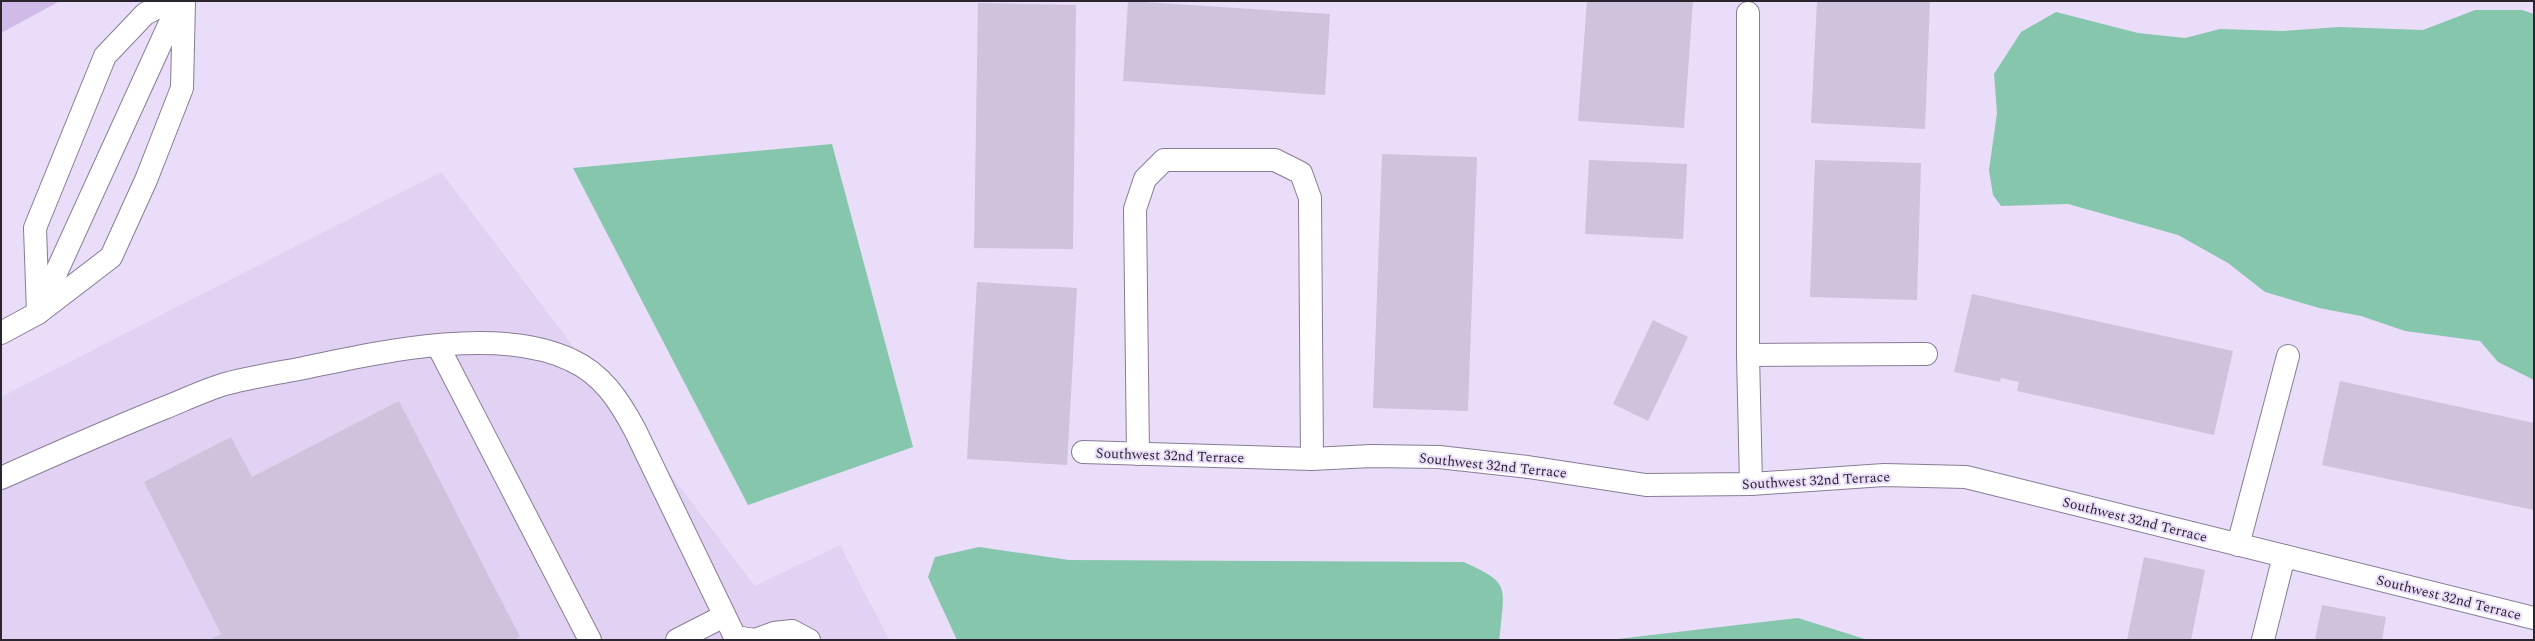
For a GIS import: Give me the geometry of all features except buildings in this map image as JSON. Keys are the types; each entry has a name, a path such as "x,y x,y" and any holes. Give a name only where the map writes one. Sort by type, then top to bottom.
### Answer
{"street":[{"path":"38,313 35,228 104,56 145,14 168,1"},
{"path":"38,313 180,1"},
{"path":"1,334 38,313 110,257 114,250 146,180 182,88 184,1"},
{"path":"1748,13 1748,355 1751,484"},
{"path":"1138,454 1135,209 1144,179 1164,160 1275,160 1301,173 1310,198 1312,459"},
{"path":"1,478 110,430 225,384 379,353 438,346 486,343 533,348 554,352 572,360 605,383 619,401 635,430 735,637 755,640 774,633 792,631 809,640"},
{"path":"438,346 590,640"},
{"path":"1748,355 1926,354"},
{"path":"2238,544 2288,356"},
{"name":"Southwest 32nd Terrace","path":"1083,452 1312,459 1371,456 1439,457 1528,467 1646,485 1751,484 1884,475 1966,477 2534,618"},
{"path":"2263,640 2284,556"},
{"path":"677,640 724,616"}],"shaded area":[{"path":"1,1 60,1 1,33"},
{"path":"2475,10 2522,10 2534,14 2534,380 2498,362 2480,341 2405,331 2361,316 2319,308 2265,292 2228,263 2178,235 2068,204 2001,206 1993,195 1989,170 1997,113 1994,74 2021,32 2056,12 2138,33 2185,38 2220,29 2283,31 2339,27 2423,30"},
{"path":"832,144 913,447 748,505 573,168"},
{"path":"441,172 755,586 840,545 889,640 1,640 1,397"},
{"path":"979,547 1069,560 1464,562 1490,576 1501,588 1503,605 1499,640 957,640 928,577 935,557"},
{"path":"1798,618 1868,640 1609,640"}]}
